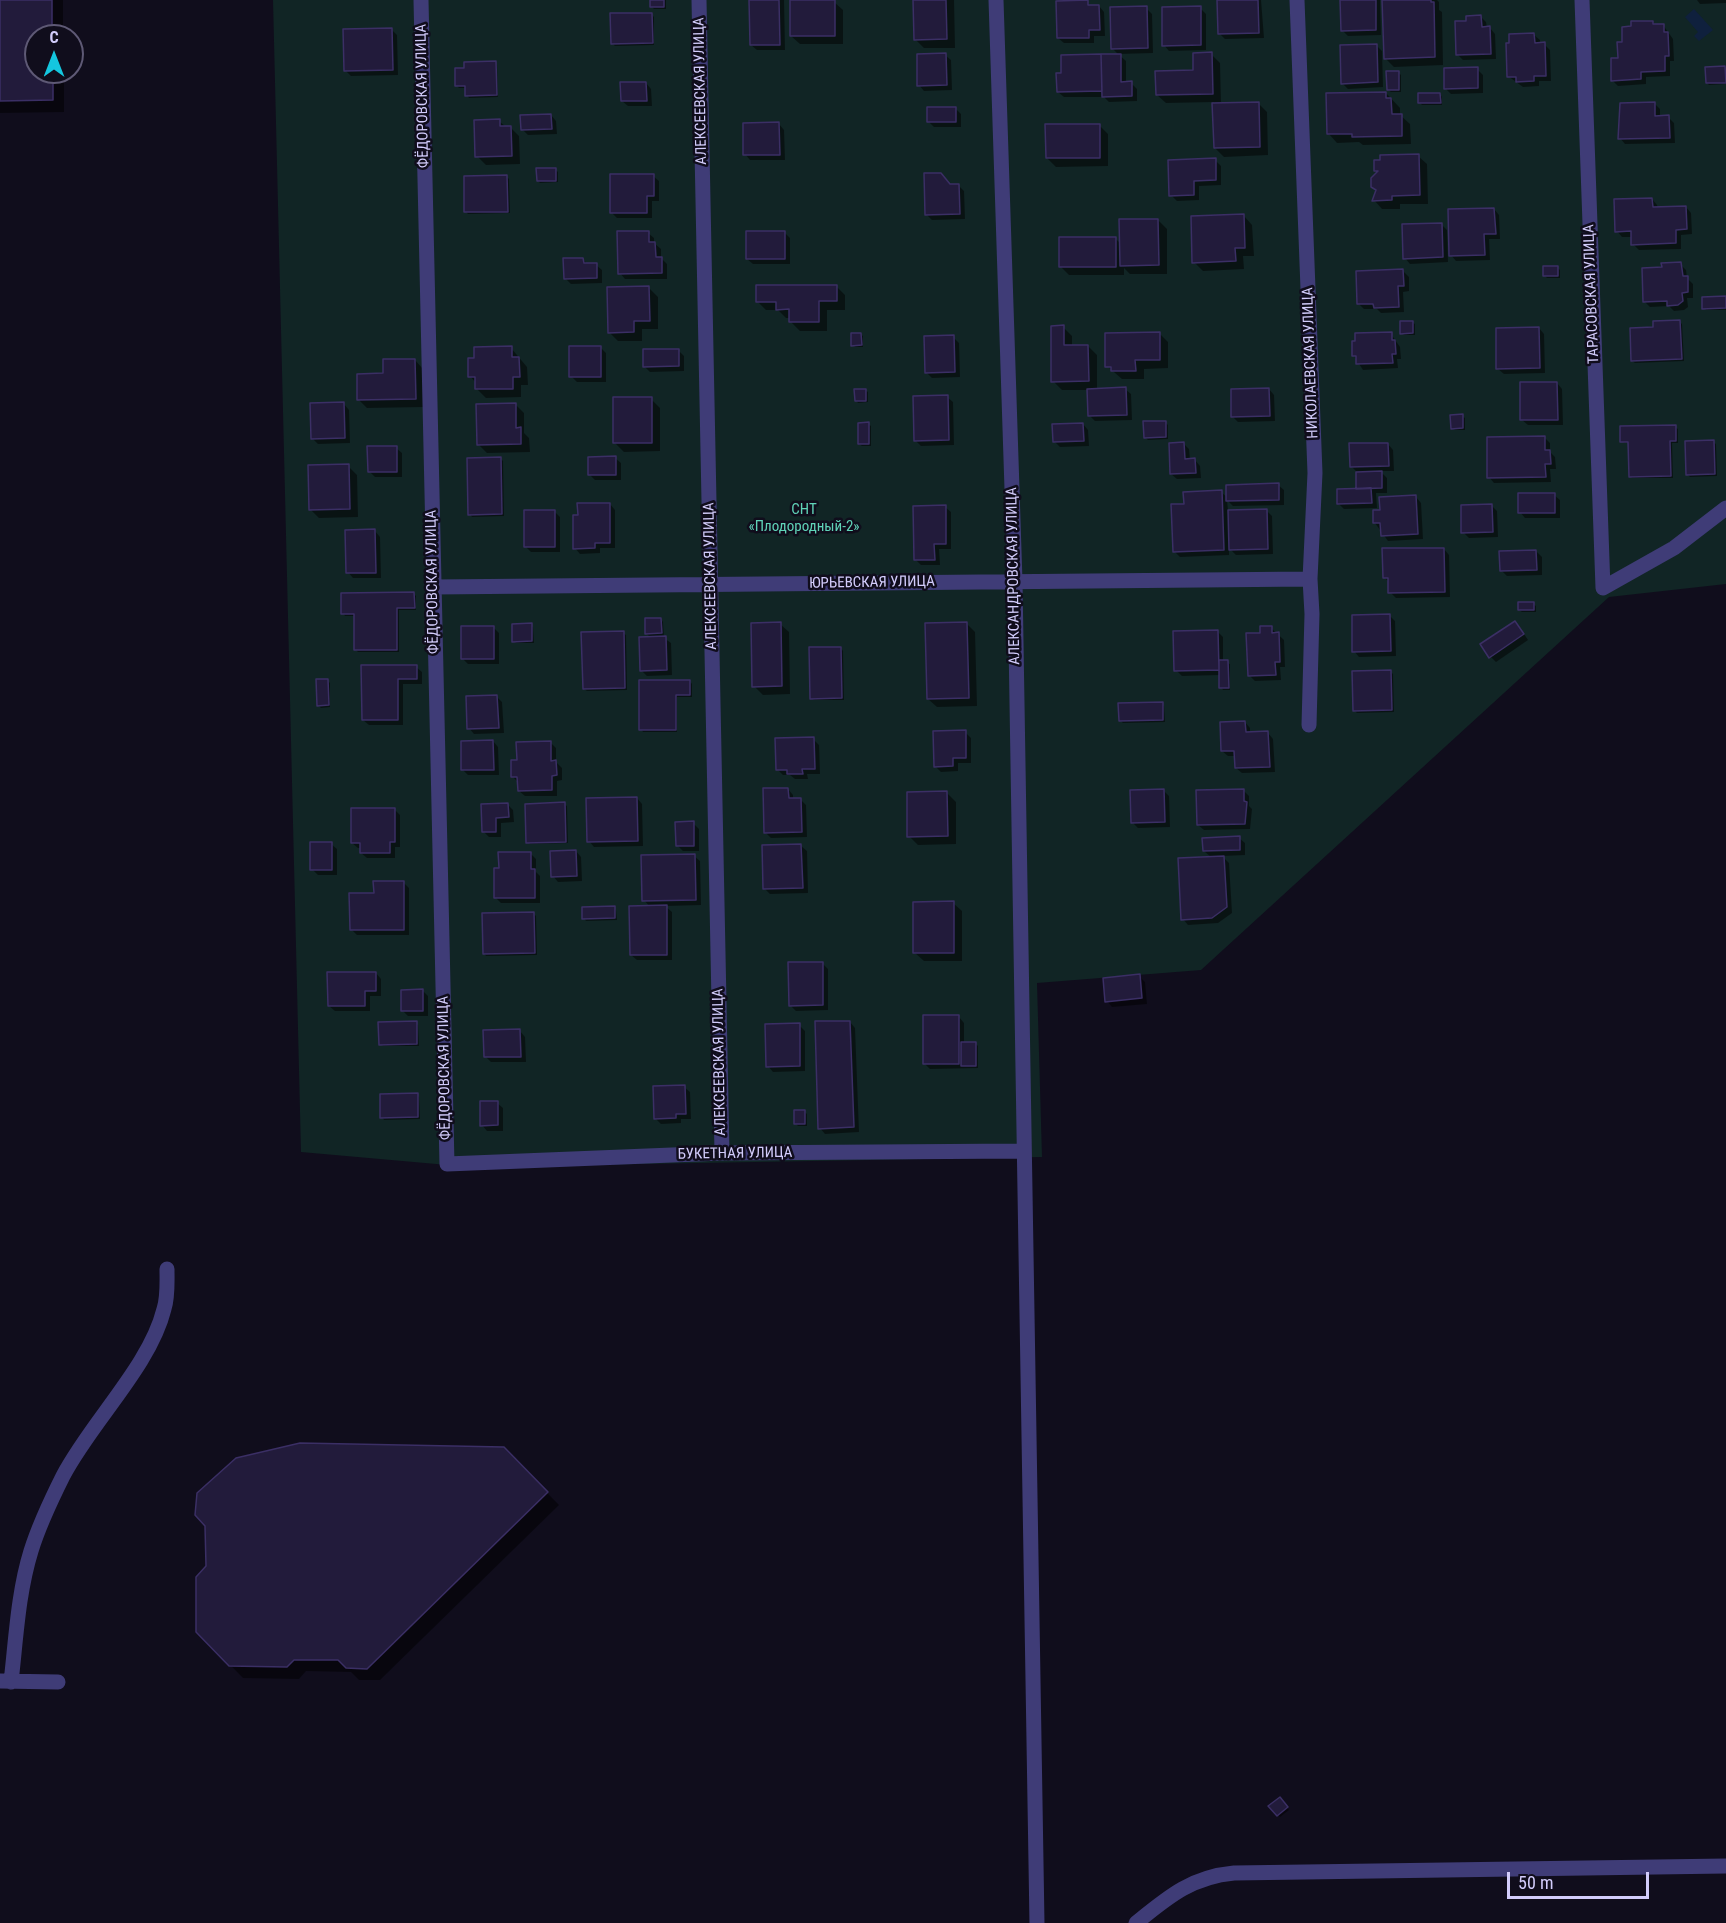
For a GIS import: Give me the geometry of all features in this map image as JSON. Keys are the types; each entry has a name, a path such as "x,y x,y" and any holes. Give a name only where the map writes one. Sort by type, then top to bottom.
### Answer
{"street":[{"name":"ФЁДОРОВСКАЯ УЛИЦА","path":"421,0 447,1164"},
{"name":"АЛЕКСЕЕВСКАЯ УЛИЦА","path":"699,0 722,1153"},
{"name":"АЛЕКСАНДРОВСКАЯ УЛИЦА","path":"996,0 1015,581 1037,1923"},
{"name":"НИКОЛАЕВСКАЯ УЛИЦА","path":"1297,0 1315,472 1310,579 1312,614 1308,725"},
{"name":"ТАРАСОВСКАЯ УЛИЦА","path":"1582,0 1603,588 1674,548 1726,508"},
{"name":"ЮРЬЕВСКАЯ УЛИЦА","path":"433,587 1310,579"},
{"name":"БУКЕТНАЯ УЛИЦА","path":"447,1164 722,1153 1023,1151"},
{"path":"58,1682 6,1682 30,1553 41,1523 70,1464 150,1343 165,1309 168,1269"},
{"path":"1136,1923 1172,1894 1213,1875 1726,1866"}],"green space":[{"name":"СНТ «Плодородный-2»","path":"273,0 1726,0 1726,584 1609,597 1201,970 1037,983 1042,1157 470,1167 301,1152"}],"water":[{"path":"1694,9 1713,30 1699,41 1694,36 1698,32 1685,17"}],"building":[{"path":"0,0 52,0 52,24 24,24 24,84 53,84 53,100 0,101"},
{"path":"650,0 664,0 664,7 650,7"},
{"path":"749,0 779,0 780,45 750,45"},
{"path":"790,0 835,0 835,36 790,36"},
{"path":"913,0 946,0 947,39 914,40"},
{"path":"1088,0 1088,5 1099,5 1100,30 1089,30 1089,38 1057,38 1056,1"},
{"path":"1217,0 1258,0 1259,33 1218,34"},
{"path":"1340,0 1376,0 1376,30 1341,31"},
{"path":"1382,0 1431,0 1434,2 1435,57 1384,59"},
{"path":"1147,6 1148,48 1111,49 1110,7"},
{"path":"1201,6 1201,45 1162,46 1162,7"},
{"path":"610,13 652,13 653,43 611,44"},
{"path":"1481,15 1482,27 1490,26 1491,54 1456,55 1455,21 1466,21 1466,16"},
{"path":"1631,21 1653,21 1653,24 1664,24 1664,32 1668,32 1669,56 1665,56 1665,71 1641,72 1641,79 1611,81 1611,58 1618,58 1617,42 1622,42 1622,27 1631,26"},
{"path":"392,28 393,70 344,71 343,29"},
{"path":"1534,33 1535,43 1545,42 1546,76 1534,76 1534,81 1516,82 1516,77 1507,77 1506,43 1509,43 1509,34"},
{"path":"1377,44 1378,82 1341,84 1340,45"},
{"path":"1212,52 1213,94 1156,95 1155,71 1193,70 1193,53"},
{"path":"946,53 947,85 917,86 917,54"},
{"path":"1101,54 1102,91 1057,92 1056,73 1061,73 1061,55"},
{"path":"1101,54 1121,54 1121,82 1132,81 1132,96 1102,97"},
{"path":"496,61 497,95 465,96 465,86 455,86 455,68 464,68 464,62"},
{"path":"1725,66 1726,83 1706,83 1705,67"},
{"path":"1478,67 1478,88 1444,89 1444,68"},
{"path":"1386,71 1399,71 1399,90 1387,90"},
{"path":"620,82 646,82 647,101 621,101"},
{"path":"1386,92 1386,98 1391,98 1392,114 1402,114 1402,136 1352,137 1352,134 1327,134 1326,93"},
{"path":"1418,93 1440,93 1441,103 1418,103"},
{"path":"1259,102 1260,147 1214,148 1212,103"},
{"path":"1655,102 1655,116 1669,115 1670,138 1618,139 1620,103"},
{"path":"927,107 956,107 956,122 927,122"},
{"path":"551,114 552,129 521,130 520,115"},
{"path":"500,119 500,126 511,126 512,156 475,157 474,120"},
{"path":"779,122 780,155 743,155 743,123"},
{"path":"1045,124 1100,124 1100,158 1046,158"},
{"path":"1419,154 1420,195 1392,196 1392,200 1372,201 1376,190 1371,187 1371,178 1378,171 1374,171 1374,160 1380,160 1380,155"},
{"path":"1216,158 1216,180 1194,181 1194,195 1169,196 1168,160"},
{"path":"536,168 556,168 556,181 537,181"},
{"path":"924,173 941,173 950,184 959,184 960,214 925,215"},
{"path":"610,174 654,174 654,196 647,196 647,213 610,213"},
{"path":"507,175 508,212 464,212 464,176"},
{"path":"1652,198 1653,207 1686,206 1687,229 1676,230 1676,243 1631,245 1631,231 1615,232 1614,199"},
{"path":"1494,208 1496,234 1484,234 1485,255 1449,256 1448,209"},
{"path":"1244,214 1245,248 1235,248 1236,261 1192,263 1191,216"},
{"path":"1119,219 1158,219 1159,265 1120,266"},
{"path":"1442,223 1443,257 1403,259 1402,224"},
{"path":"617,231 649,231 649,242 655,242 656,257 662,257 662,273 618,274"},
{"path":"746,231 785,231 785,259 746,259"},
{"path":"1059,237 1116,237 1116,267 1059,267"},
{"path":"563,258 583,258 584,263 597,263 597,278 564,279"},
{"path":"1681,262 1683,276 1688,276 1688,292 1682,293 1683,301 1678,305 1667,306 1667,301 1643,302 1642,268 1662,267 1661,263"},
{"path":"1543,266 1558,266 1558,276 1543,276"},
{"path":"1403,269 1404,286 1398,286 1399,307 1374,308 1373,304 1357,304 1356,271"},
{"path":"756,285 837,285 837,301 819,301 819,322 789,322 789,309 776,310 776,302 756,302"},
{"path":"649,286 650,321 634,321 634,332 608,333 607,287"},
{"path":"1726,296 1726,308 1702,309 1702,297"},
{"path":"1680,320 1682,359 1631,361 1630,328 1653,327 1653,321"},
{"path":"1400,321 1413,321 1413,333 1400,334"},
{"path":"1064,325 1064,345 1088,345 1089,381 1051,382 1051,326"},
{"path":"1539,327 1540,368 1496,369 1496,328"},
{"path":"1160,332 1160,360 1135,360 1136,371 1111,371 1111,367 1105,367 1105,333"},
{"path":"1392,332 1396,354 1392,354 1393,363 1356,364 1356,356 1352,356 1352,341 1355,341 1355,333"},
{"path":"851,333 861,333 862,345 851,346"},
{"path":"954,335 955,372 925,373 924,336"},
{"path":"512,346 512,357 519,357 520,377 513,377 513,389 475,389 475,377 468,377 468,358 474,358 474,347"},
{"path":"569,346 601,346 601,377 569,377"},
{"path":"643,349 679,349 679,366 643,367"},
{"path":"383,359 415,359 416,399 357,400 357,374 383,373"},
{"path":"1520,382 1557,382 1558,420 1520,420"},
{"path":"1126,387 1127,415 1088,416 1087,389"},
{"path":"1269,388 1270,416 1231,417 1231,389"},
{"path":"854,389 866,389 866,401 855,401"},
{"path":"948,395 949,440 914,441 913,396"},
{"path":"613,397 652,397 652,443 613,443"},
{"path":"344,402 345,438 311,439 310,403"},
{"path":"516,403 516,428 521,427 521,444 477,445 476,404"},
{"path":"1463,414 1463,428 1451,429 1450,415"},
{"path":"1143,421 1166,421 1166,437 1144,438"},
{"path":"869,422 869,444 858,444 858,423"},
{"path":"1083,423 1084,441 1053,442 1052,424"},
{"path":"1676,425 1676,441 1670,441 1671,476 1629,477 1628,442 1620,442 1620,426"},
{"path":"1545,436 1545,450 1550,450 1551,464 1545,464 1546,477 1487,478 1487,437"},
{"path":"1714,440 1715,474 1686,475 1685,441"},
{"path":"1184,442 1185,459 1195,458 1196,473 1170,474 1169,443"},
{"path":"1349,443 1388,443 1389,466 1350,467"},
{"path":"367,446 397,446 397,472 368,472"},
{"path":"616,456 616,475 588,475 588,457"},
{"path":"501,457 502,514 468,515 467,458"},
{"path":"349,464 350,509 309,510 308,465"},
{"path":"1382,471 1382,488 1356,489 1356,472"},
{"path":"1279,483 1279,500 1226,501 1226,485"},
{"path":"1371,488 1372,503 1337,504 1337,489"},
{"path":"1222,490 1224,550 1173,552 1171,504 1184,504 1183,492"},
{"path":"1518,493 1555,493 1555,513 1518,513"},
{"path":"1416,495 1418,534 1381,536 1380,523 1373,523 1373,510 1380,510 1379,497"},
{"path":"577,503 610,503 610,543 595,543 595,548 573,549 573,515 578,515"},
{"path":"1492,504 1493,532 1461,533 1461,505"},
{"path":"946,505 946,544 934,544 935,560 914,560 913,506"},
{"path":"1267,509 1268,549 1229,550 1228,510"},
{"path":"524,510 555,510 555,547 524,547"},
{"path":"375,529 376,573 346,573 345,530"},
{"path":"1382,548 1444,548 1445,592 1388,593 1388,578 1383,578"},
{"path":"1536,550 1537,570 1500,571 1499,551"},
{"path":"414,592 415,608 397,608 397,650 354,650 354,614 341,614 341,593"},
{"path":"1518,602 1534,602 1534,610 1518,610"},
{"path":"1390,614 1391,651 1352,652 1352,615"},
{"path":"645,618 661,618 662,633 645,634"},
{"path":"1515,621 1524,634 1489,658 1480,644"},
{"path":"781,622 782,686 752,687 751,623"},
{"path":"967,622 969,698 927,699 925,623"},
{"path":"532,623 532,641 512,642 512,624"},
{"path":"461,626 494,626 494,659 461,659"},
{"path":"1260,626 1272,626 1272,633 1279,632 1280,662 1275,662 1276,675 1248,676 1246,633 1260,633"},
{"path":"1218,630 1219,670 1174,671 1173,631"},
{"path":"624,631 625,688 583,689 581,632"},
{"path":"666,636 667,670 640,671 639,637"},
{"path":"809,647 841,647 842,698 810,699"},
{"path":"1219,660 1228,660 1229,688 1219,688"},
{"path":"361,665 417,665 417,679 398,679 398,720 362,720"},
{"path":"1391,670 1392,710 1353,711 1352,671"},
{"path":"316,679 328,679 329,705 317,706"},
{"path":"639,680 690,680 690,695 676,695 676,730 639,730"},
{"path":"497,695 499,728 467,729 466,696"},
{"path":"1163,702 1163,720 1119,721 1118,703"},
{"path":"1245,721 1246,732 1268,731 1270,767 1235,768 1234,751 1221,751 1220,722"},
{"path":"966,730 966,758 953,758 953,766 934,767 933,731"},
{"path":"814,737 815,769 802,769 803,774 787,774 787,770 776,770 775,738"},
{"path":"493,740 494,770 461,770 461,741"},
{"path":"551,741 551,761 556,760 557,775 552,776 552,790 518,791 517,777 511,777 511,760 517,760 516,742"},
{"path":"763,788 788,788 789,798 801,798 802,832 764,833"},
{"path":"1164,789 1165,822 1131,823 1130,790"},
{"path":"1244,789 1244,801 1247,802 1245,824 1197,825 1196,790"},
{"path":"947,791 948,836 907,837 907,792"},
{"path":"637,797 638,841 587,842 586,798"},
{"path":"565,802 566,842 526,843 525,804"},
{"path":"508,803 509,817 496,818 496,832 482,832 481,804"},
{"path":"351,808 395,808 395,842 390,842 390,853 360,853 360,843 351,843"},
{"path":"694,821 694,846 676,846 675,822"},
{"path":"1240,836 1240,850 1203,851 1202,838"},
{"path":"310,842 332,842 332,870 310,870"},
{"path":"801,844 803,888 763,889 762,845"},
{"path":"576,850 577,876 551,877 550,851"},
{"path":"498,852 531,852 531,869 535,869 535,898 494,898 494,868 499,868"},
{"path":"695,854 696,900 642,901 641,855"},
{"path":"1224,856 1227,907 1212,918 1181,920 1178,858"},
{"path":"373,881 404,881 404,930 350,930 349,893 374,893"},
{"path":"954,901 954,953 913,953 913,902"},
{"path":"667,905 667,955 630,955 629,906"},
{"path":"615,906 615,918 582,919 582,907"},
{"path":"534,912 535,953 483,954 482,913"},
{"path":"788,962 823,962 823,1005 789,1006"},
{"path":"327,972 376,972 376,991 365,991 365,1006 328,1006"},
{"path":"1140,974 1142,998 1105,1002 1103,978"},
{"path":"423,989 423,1011 401,1011 401,990"},
{"path":"923,1015 959,1015 959,1064 923,1064"},
{"path":"417,1021 417,1044 379,1045 378,1022"},
{"path":"815,1021 850,1021 854,1127 818,1129"},
{"path":"800,1023 800,1066 766,1067 765,1024"},
{"path":"520,1029 521,1057 484,1057 483,1030"},
{"path":"961,1042 976,1042 976,1066 961,1066"},
{"path":"685,1085 686,1114 676,1114 676,1118 654,1119 653,1086"},
{"path":"418,1093 418,1117 380,1118 380,1094"},
{"path":"480,1101 498,1101 498,1125 480,1126"},
{"path":"794,1110 805,1110 805,1124 794,1124"},
{"path":"300,1443 504,1447 548,1492 367,1669 346,1668 338,1660 294,1660 287,1667 229,1666 196,1632 196,1577 206,1566 205,1526 195,1515 197,1493 236,1458"},
{"path":"1280,1797 1288,1807 1277,1816 1268,1806"}]}
